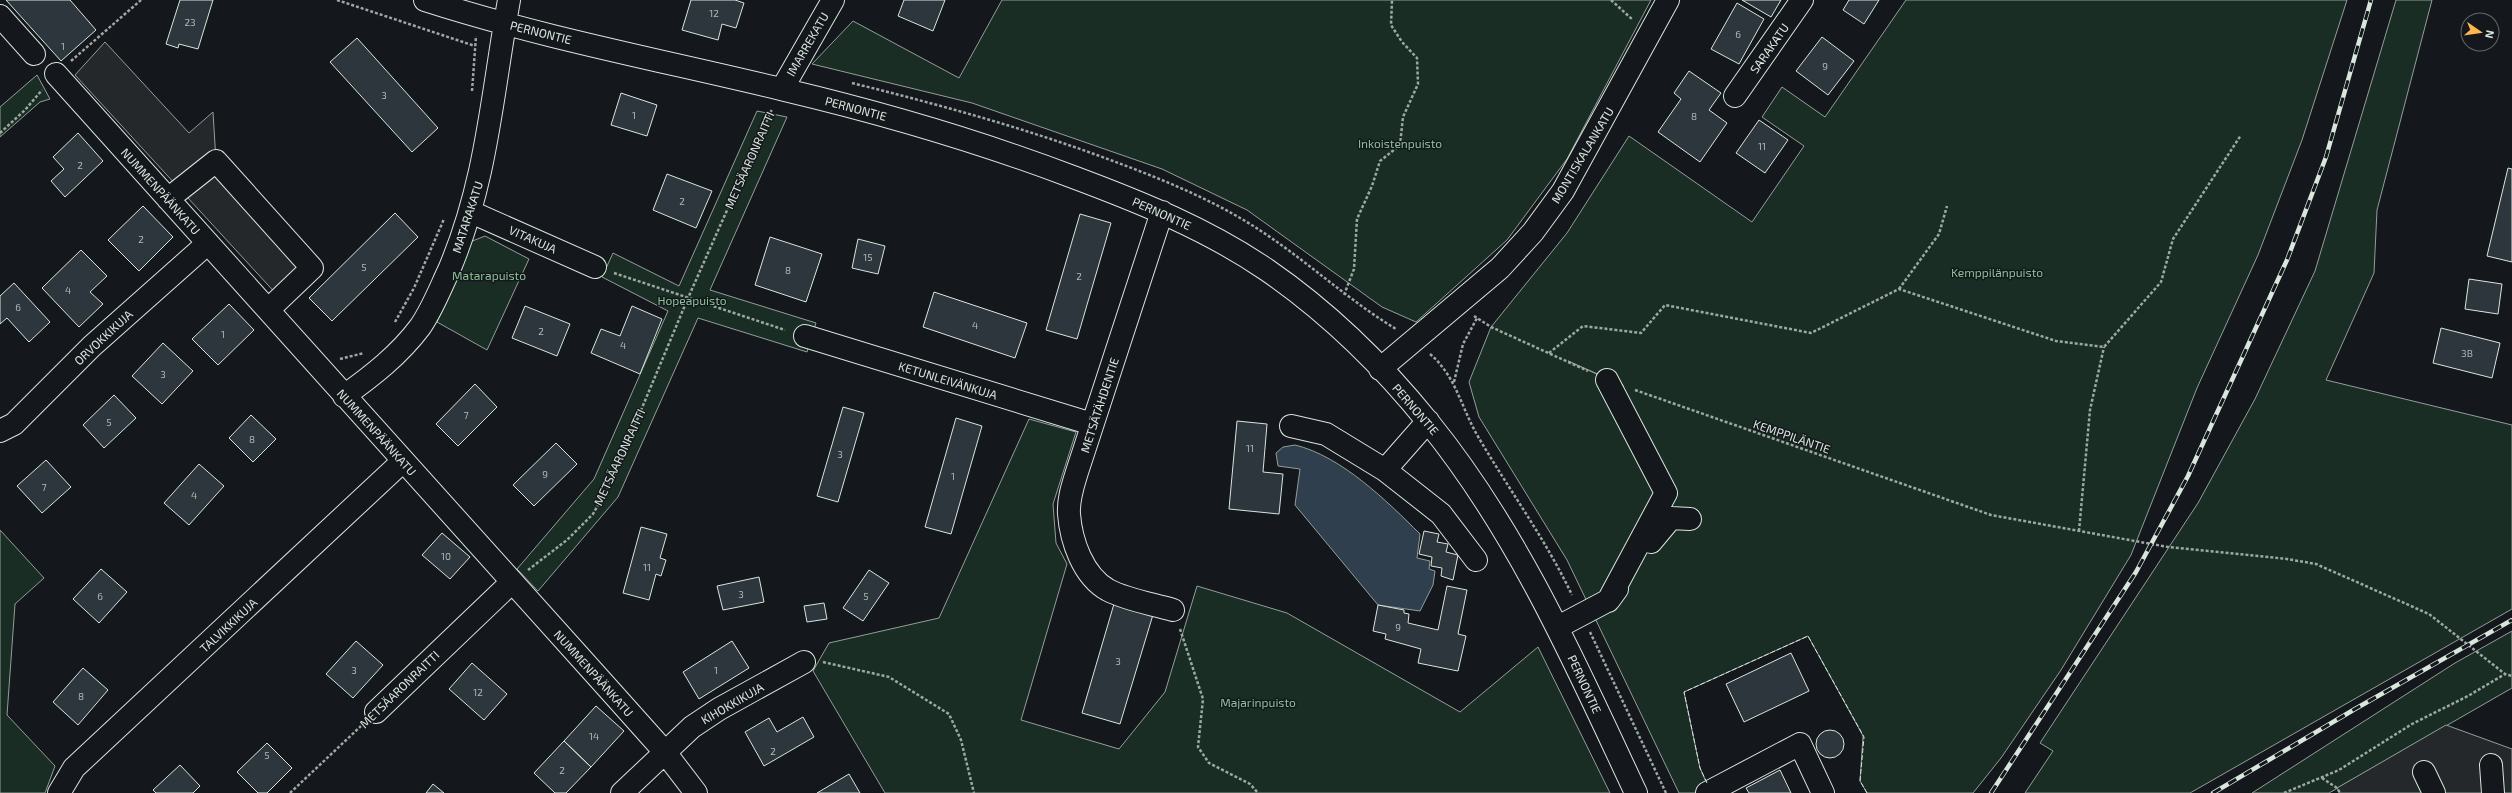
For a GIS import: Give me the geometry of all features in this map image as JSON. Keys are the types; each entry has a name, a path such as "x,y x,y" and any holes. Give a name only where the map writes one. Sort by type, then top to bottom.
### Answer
{"street":[{"name":"PERNONTIE","path":"425,0 479,16 649,59 782,89 920,125 994,149 1162,212 1209,234 1267,270 1310,303 1380,368 1428,421 1487,503 1558,626 1636,793"},
{"name":"MATARAKATU","path":"344,396 375,373 395,355 420,326 438,294 471,212 484,163 507,23 509,0"},
{"name":"IMARREKATU","path":"782,89 833,0"},
{"name":"MONTISKALANKATU","path":"1380,368 1500,268 1519,247 1563,191 1668,0"},
{"name":"SARAKATU","path":"1735,96 1802,0"},
{"path":"0,16 34,54"},
{"name":"NUMMENPÄÄNKATU","path":"56,74 664,751 696,793"},
{"path":"168,199 216,161 312,268 268,310"},
{"name":"VITAKUJA","path":"471,212 596,267"},
{"name":"METSÄTÄHDENTIE","path":"1162,212 1092,424 1071,492 1069,513 1073,535 1081,558 1096,582 1110,591 1173,610"},
{"name":"ORVOKKIKUJA","path":"0,431 14,424 92,346 208,243"},
{"name":"KETUNLEIVÄNKUJA","path":"805,336 1092,424"},
{"path":"1607,380 1666,493 1608,601"},
{"path":"1385,470 1428,421"},
{"path":"1291,426 1326,434 1385,470 1441,514 1476,560"},
{"name":"TALVIKKIKUJA","path":"59,793 74,768 403,461"},
{"path":"1558,626 1608,601 1671,518 1690,518"},
{"name":"METSÄARONRAITTI","path":"376,712 512,582"},
{"name":"KIHOKKIKUJA","path":"622,793 664,751 692,726 719,709 804,662"},
{"path":"1707,793 1800,744 1823,793"},
{"path":"2491,765 2493,793"},
{"path":"2424,772 2434,793"}],"path":[{"path":"337,0 475,46"},
{"path":"1344,295 1354,269 1357,219 1372,186 1380,161 1400,145 1403,117 1418,84 1417,58 1402,42 1391,25 1392,0"},
{"path":"1611,0 1650,35"},
{"path":"472,92 475,46 479,16"},
{"name":"METSÄARONRAITTI","path":"512,582 567,540 593,514 611,482 688,298 782,89"},
{"path":"2079,532 2090,410 2104,347 2161,282 2172,239 2241,135"},
{"path":"1550,353 1583,326 1641,333 1666,305 1811,333 1899,289 1939,234 1947,206"},
{"path":"391,328 414,288 446,212"},
{"path":"596,267 805,336"},
{"path":"1899,289 2032,334 2056,340 2104,347"},
{"name":"KEMPPILÄNTIE","path":"1457,305 1491,327 1607,380 1991,515 2136,542 2287,559 2316,564 2429,614 2505,674"},
{"path":"316,364 354,357 367,352"},
{"path":"1173,610 1203,699 1198,747 1209,763 1250,784 1258,793"},
{"path":"804,662 829,662 889,677 949,714 961,740 974,793"},
{"path":"2284,793 2339,770 2412,724 2468,696 2505,674 2512,676"},
{"name":"METSÄARONRAITTI","path":"290,793 376,712"},
{"path":"2321,777 2337,788 2340,793"}],"green space":[{"name":"Inkoistenpuisto","path":"1002,0 1651,0 1567,159 1507,240 1416,322 1382,307 1247,210 1162,169 972,103 812,64 853,21 959,78"},
{"name":"Kemppilänpuisto","path":"1906,0 2347,0 2302,140 2258,255 2197,388 2131,555 2061,670 2001,758 1973,793 1867,793 1860,781 1863,736 1808,636 1684,692 1700,768 1711,793 1679,793 1567,560 1479,417 1469,382 1491,327 1567,233 1629,136 1752,222 1804,146 1762,117 1782,87 1825,117","holes":["1568,361 1623,385 1623,386"]},
{"path":"2396,0 2432,0 2377,210 2374,273 2326,380 2512,425 2512,609 2190,793 2025,793 2053,751 2040,743 2198,503 2255,399 2315,271"},
{"path":"37,75 50,99 40,102 0,137 0,107"},
{"name":"Hopeapuisto","path":"757,111 787,117 710,290 816,323 807,352 698,318 618,497 538,591 517,569 594,479 668,311 602,277 613,253 679,286"},
{"name":"Matarapuisto","path":"485,236 529,259 487,350 437,322 470,242"},
{"name":"Majarinpuisto","path":"1029,419 1076,432 1053,504 1056,543 1067,564 1021,720 1119,749 1165,692 1197,586 1287,613 1460,712 1538,647 1610,793 885,793 813,671 829,643 939,618"},
{"path":"0,530 44,578 15,604 7,715 55,766 45,793 0,793"},
{"path":"2512,631 2512,688 2329,793 2252,793 2455,663"}],"shaded area":[{"path":"105,42 189,133 213,112 216,161 312,268 279,297 75,75"},
{"path":"2446,725 2512,749 2512,793 2340,793 2337,788"}],"water":[{"path":"1295,445 1329,459 1346,469 1378,494 1420,534 1417,558 1430,561 1429,569 1435,571 1433,585 1420,611 1378,605 1295,505 1300,469 1278,466 1276,453 1283,447"}],"building":[{"path":"6,0 70,0 96,30 61,61"},
{"path":"180,0 213,0 198,49 179,44 178,48 166,44"},
{"path":"691,0 735,0 744,3 736,28 722,24 718,40 682,30"},
{"path":"904,0 945,0 933,31 898,16"},
{"path":"1742,0 1781,0 1771,17"},
{"path":"1849,0 1879,0 1864,24 1843,10"},
{"path":"1737,3 1764,19 1739,64 1711,49"},
{"path":"1822,37 1854,61 1828,95 1796,71"},
{"path":"357,38 438,128 412,152 330,62"},
{"path":"1689,71 1721,93 1709,110 1727,123 1700,162 1658,132 1681,99 1674,93"},
{"path":"621,93 657,105 647,136 611,125"},
{"path":"1759,120 1788,140 1765,173 1736,153"},
{"path":"78,133 103,161 65,197 51,181 64,169 53,157"},
{"path":"2508,168 2512,169 2512,262 2487,256"},
{"path":"667,174 712,191 696,228 653,210"},
{"path":"143,206 173,237 139,271 108,240"},
{"path":"395,213 418,237 332,321 309,298"},
{"path":"1080,214 1111,223 1077,339 1046,330"},
{"path":"770,237 822,254 806,302 755,285"},
{"path":"858,239 885,246 878,274 852,268"},
{"path":"81,250 107,276 90,292 103,304 79,327 42,288"},
{"path":"2469,279 2502,284 2498,314 2465,309"},
{"path":"14,283 50,322 29,342 7,318 0,324 0,296"},
{"path":"934,292 1027,323 1015,358 923,327"},
{"path":"229,304 254,330 218,365 192,339"},
{"path":"525,306 570,324 557,356 512,338"},
{"path":"632,306 662,319 640,374 591,353 601,329 620,336"},
{"path":"2441,328 2500,343 2492,378 2433,363"},
{"path":"163,343 193,371 162,404 132,376"},
{"path":"475,384 497,407 458,446 436,424"},
{"path":"114,395 136,418 104,448 83,425"},
{"path":"843,407 864,413 838,502 817,496"},
{"path":"251,415 276,439 253,462 229,438"},
{"path":"956,418 982,426 951,534 925,527"},
{"path":"1237,421 1267,424 1263,472 1283,474 1279,514 1229,509"},
{"path":"556,443 577,464 534,506 513,485"},
{"path":"46,460 71,487 42,513 17,486"},
{"path":"199,464 224,486 189,525 164,503"},
{"path":"641,527 667,534 660,558 666,560 661,576 656,574 649,600 623,593"},
{"path":"1424,531 1439,534 1437,542 1448,544 1446,552 1458,555 1453,580 1441,576 1442,568 1431,566 1432,557 1419,554"},
{"path":"442,533 470,557 450,579 422,555"},
{"path":"101,569 127,592 99,623 73,599"},
{"path":"869,570 889,583 863,621 843,608"},
{"path":"759,577 764,602 723,610 717,586"},
{"path":"1447,586 1467,590 1458,634 1466,636 1458,671 1418,663 1421,649 1385,639 1386,634 1373,631 1378,605 1404,610 1404,613 1409,614 1408,623 1438,630"},
{"path":"1116,597 1155,608 1120,724 1082,713"},
{"path":"824,603 827,619 807,622 804,606"},
{"path":"356,641 383,665 353,698 326,674"},
{"path":"732,641 749,668 699,699 683,672"},
{"path":"1791,653 1809,691 1744,722 1726,684"},
{"path":"472,663 507,694 484,720 449,689"},
{"path":"83,668 108,690 78,725 53,702"},
{"path":"596,706 624,731 591,767 564,741"},
{"path":"803,717 814,737 764,766 745,732 769,718 777,732"},
{"path":"1830,730 1840,734 1844,744 1840,754 1830,758 1820,754 1816,744 1820,734"},
{"path":"564,741 591,767 566,793 555,793 534,773"},
{"path":"267,743 292,768 267,793 258,793 237,772"},
{"path":"180,765 200,786 193,793 156,793 153,790"},
{"path":"1780,770 1791,793 1749,793 1746,788"},
{"path":"849,774 860,793 817,793"},
{"path":"433,784 444,793 426,793"}],"railway":[{"path":"1991,793 2136,572 2188,476 2287,260 2326,157 2371,0"},
{"path":"2213,793 2355,709 2512,620"}],"fence":[{"path":"1707,783 1700,768 1684,692 1808,636 1864,737 1860,781 1867,793"}]}
